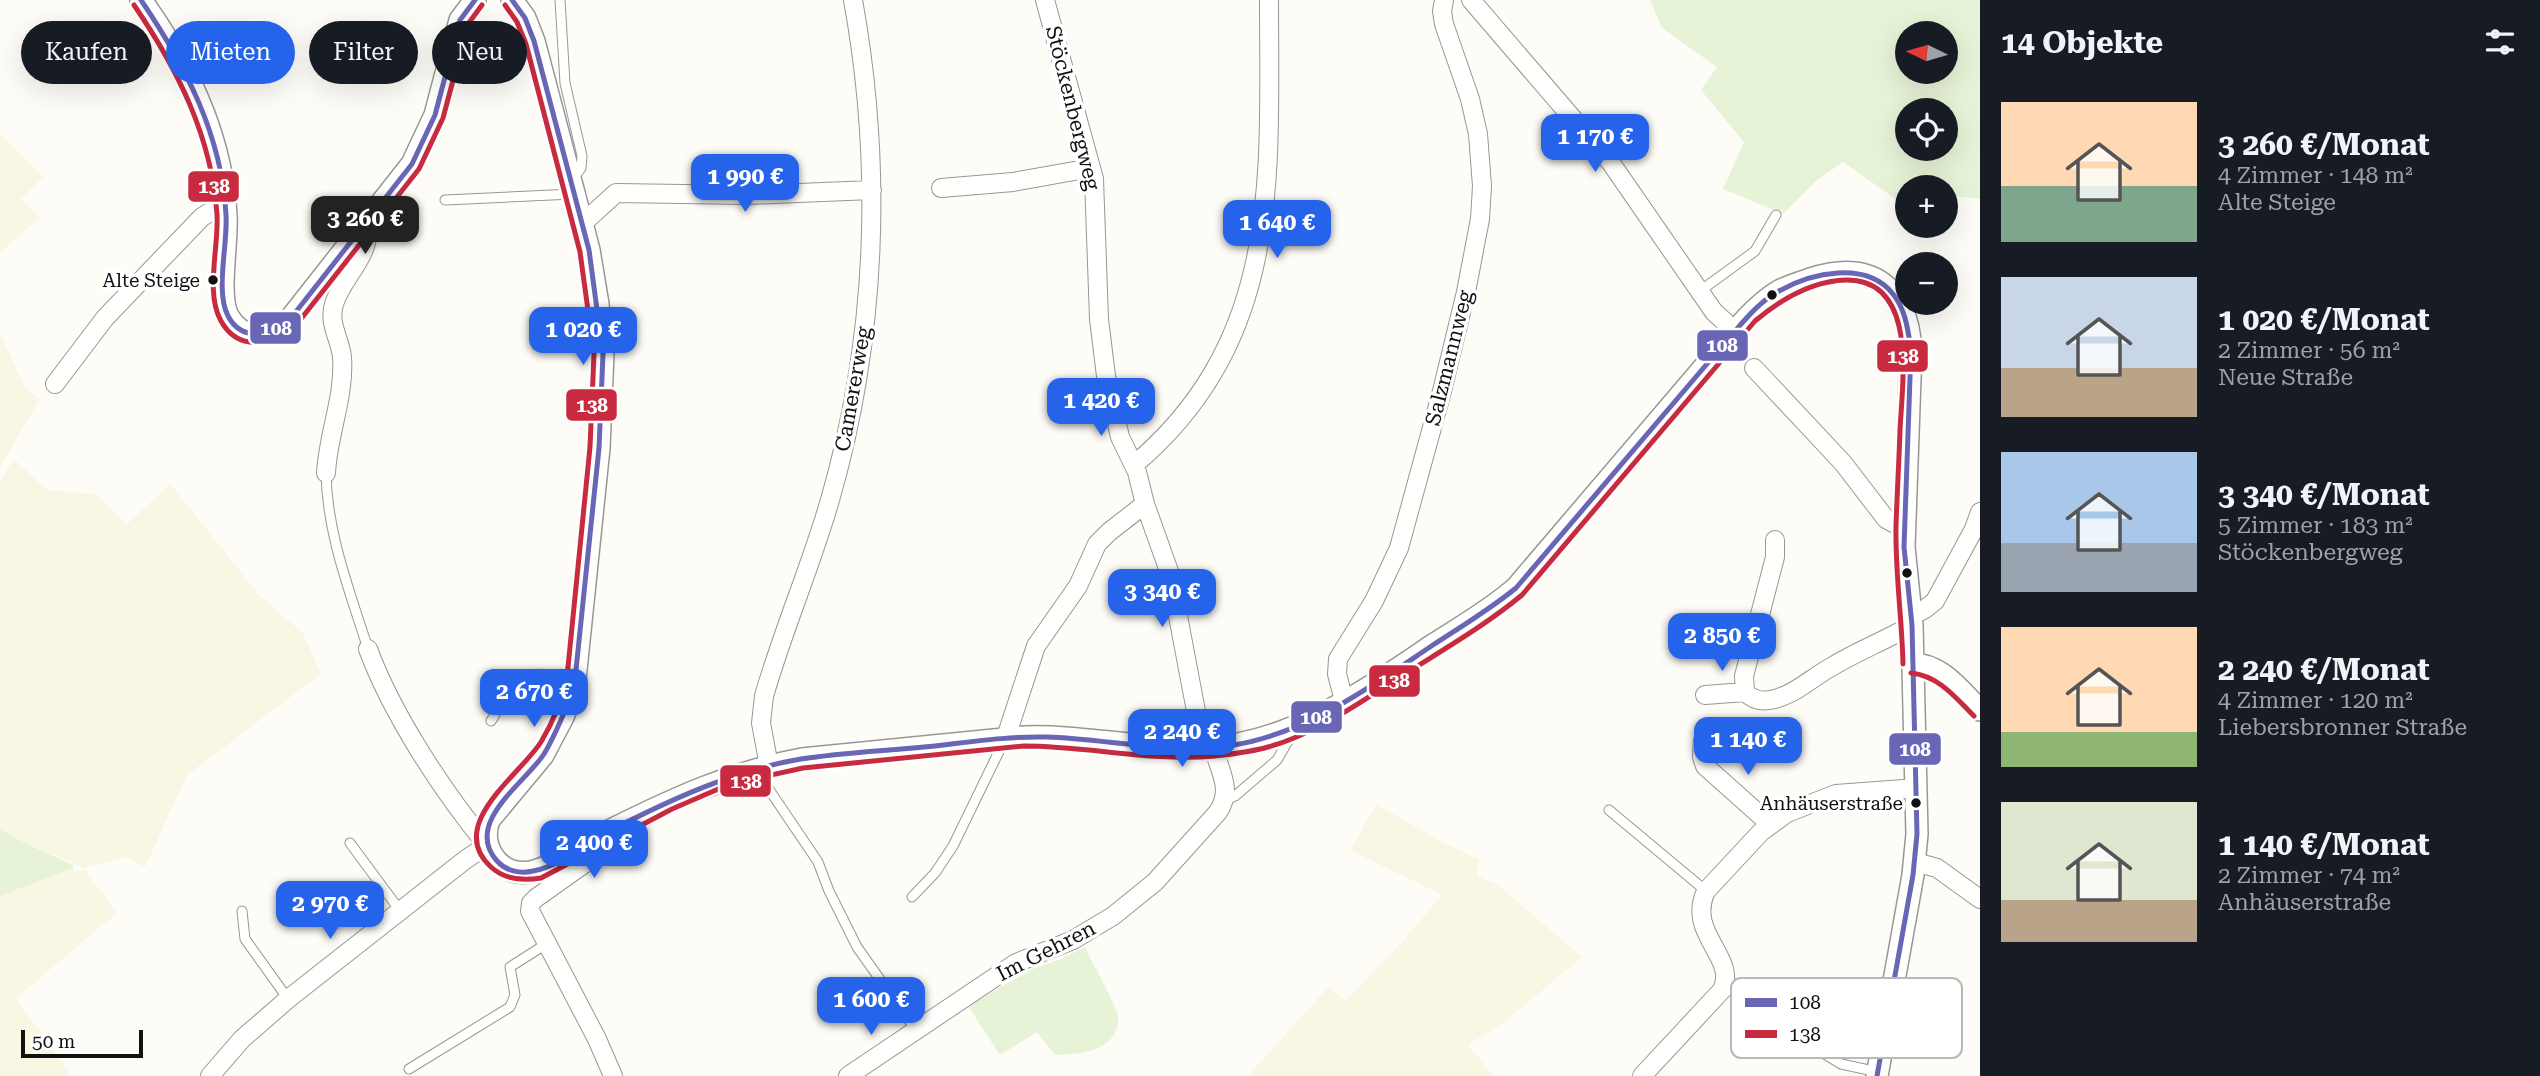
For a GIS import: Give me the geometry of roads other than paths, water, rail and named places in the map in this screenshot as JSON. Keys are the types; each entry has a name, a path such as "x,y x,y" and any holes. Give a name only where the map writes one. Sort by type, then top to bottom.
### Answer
{"street":[{"path":"141,0 168,39 193,88 217,152 227,236 223,292 225,307 236,325 253,334 269,333 285,324 404,176 428,134 460,20 475,0"},
{"name":"Camererweg","path":"764,767 761,723 764,696 830,500 856,387 868,290 872,190 865,82 852,0"},
{"name":"Stöckenbergweg","path":"1045,0 1091,168 1097,205 1098,305 1102,354 1120,436 1134,466 1165,557 1208,748"},
{"path":"1134,466 1169,433 1213,371 1232,337 1251,284 1262,235 1267,185 1269,0"},
{"name":"Salzmannweg","path":"1344,701 1337,674 1338,659 1380,591 1399,548 1439,403 1478,233 1482,186 1478,134 1468,90 1444,24 1444,0"},
{"path":"1471,0 1611,163 1714,312 1735,331"},
{"path":"487,845 489,820 548,748 569,705 576,680 604,370 596,285 583,223 534,41 516,2"},
{"path":"941,188 1013,181 1091,168"},
{"path":"583,223 617,193 748,195 872,190"},
{"path":"55,384 105,318 197,222 225,203"},
{"path":"326,474 342,374 341,352 333,326 333,311 338,296 366,246 369,235 366,222"},
{"path":"368,649 378,676 405,726 465,818 505,868 527,872 544,867 691,791 764,767 837,755 1006,737 1055,737 1175,748 1208,748 1250,743 1296,728 1344,701 1497,604 1516,588 1758,307 1780,291 1826,274 1857,272 1878,280 1893,293 1905,311 1911,350 1905,528 1917,788 1915,862 1894,978"},
{"path":"1754,368 1843,463 1886,519 1905,528"},
{"path":"1006,737 1036,646 1075,591 1100,541 1145,503"},
{"path":"1705,695 1715,692 1745,692 1761,701 1782,697 1835,664 1880,643 1935,601 1974,529 1980,512"},
{"path":"1745,692 1746,664 1775,557 1775,540"},
{"path":"1912,664 1926,664 1940,671 1980,710"},
{"path":"1703,741 1702,757 1705,766 1770,824"},
{"path":"1208,748 1226,790 1224,801"},
{"path":"1642,1076 1717,998 1725,984 1727,974 1724,965 1704,930 1703,901 1706,891 1770,824 1787,813 1829,795 1917,788"},
{"name":"Im Gehren","path":"848,1076 1016,962 1083,935 1133,901 1155,882 1218,812 1224,801"},
{"path":"594,839 592,858 531,903 531,916 613,1076"},
{"path":"209,1076 242,1039 288,999 487,845"},
{"path":"1915,862 1937,868 1980,899"}],"lane":[{"path":"445,200 573,187 582,156 565,83 560,0"},
{"path":"1700,291 1757,249 1776,215"},
{"path":"326,474 330,514 344,575 368,649"},
{"path":"491,721 507,690 527,675 543,673 576,680"},
{"name":"Im Gehren","path":"1224,801 1235,796 1280,757 1296,728"},
{"path":"912,897 936,873 953,846 1006,737"},
{"path":"764,767 766,785 818,862 857,947 915,1029"},
{"path":"1609,810 1706,891"},
{"path":"350,843 401,912"},
{"path":"243,911 244,937 288,999"},
{"path":"409,1069 510,1007 515,995 510,967 546,944"},
{"path":"1831,1058 1841,1064 1877,1074"}],"place":[{"name":"Alte Steige","path":"213,280"},
{"name":"Anhäuserstraße","path":"1916,803"}]}
